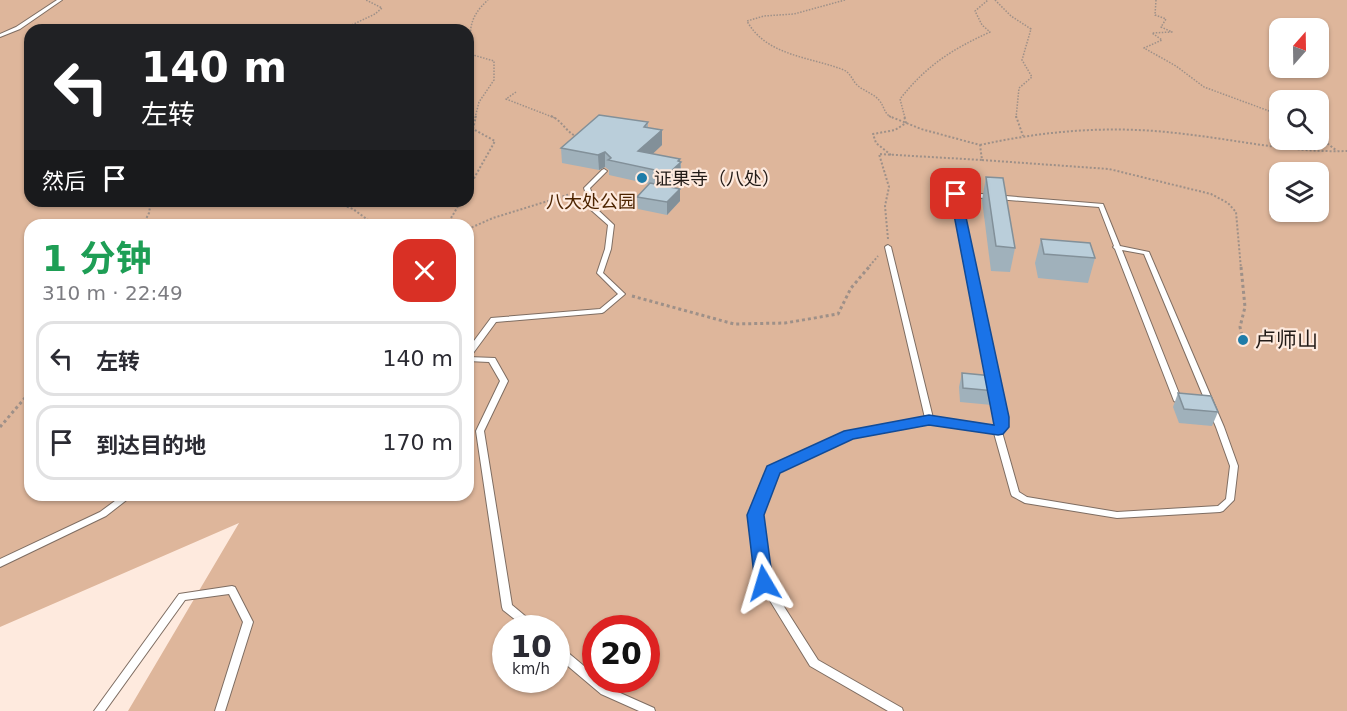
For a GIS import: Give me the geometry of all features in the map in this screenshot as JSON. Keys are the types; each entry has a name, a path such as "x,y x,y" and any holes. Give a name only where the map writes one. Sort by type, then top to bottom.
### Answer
{"lane":[{"path":"0,36 18,28 60,0"},
{"path":"474,346 494,320 602,312 622,294 600,273 608,249 611,225 594,210 587,188 604,171"},
{"path":"998,430 1002,427 1002,417 956,194 1101,205 1178,401"},
{"path":"998,430 1015,494 1025,500 1117,515 1220,509 1230,500 1234,466 1147,253 1116,247"},
{"path":"888,248 929,420"},
{"path":"474,360 492,360 504,381 480,431 507,607 517,615"},
{"path":"898,711 814,663 764,583 756,515 773,470 849,435 929,420 998,430"},
{"path":"0,563 103,514 121,501"},
{"path":"99,711 182,597 232,590 248,622 220,711"},
{"path":"570,661 606,691 650,711"}],"path":[{"path":"354,24 382,8 366,0"},
{"path":"471,24 474,12 488,0"},
{"path":"845,0 794,14 764,16 747,21 748,26 774,46 807,62 848,71 856,85 879,100 888,116 980,146 1023,136 1105,129 1200,136 1280,149 1347,151"},
{"path":"906,123 900,99 920,73 948,51 990,32 982,25 975,11 988,0"},
{"path":"995,0 1011,16 1031,29 1022,60 1032,77 1019,88 1015,115 1023,136"},
{"path":"1156,0 1155,15 1166,19 1161,27 1172,32 1152,33 1162,40 1144,48 1176,66 1204,87 1269,111"},
{"path":"474,56 494,61 494,80 479,102 474,124"},
{"path":"516,92 506,99 558,120 570,134 586,139"},
{"path":"892,155 876,143 873,134 895,130 906,123"},
{"path":"474,130 495,141 474,178"},
{"path":"1329,145 1338,152"},
{"path":"980,146 982,160"},
{"path":"622,294 734,324 785,323 838,314 851,288 870,263 888,248 885,207 889,187 879,154 1109,169 1211,194 1228,202 1236,212 1245,307 1240,327 1243,340"},
{"path":"474,226 493,218 587,188"},
{"path":"348,207 367,219"},
{"path":"0,427 24,399"}],"green space":[{"name":"八大处公园","path":"0,0 1347,0 1347,711 128,711 239,523 0,627"}],"building":[{"path":"599,115 648,122 644,127 662,130 638,151 680,159 678,161 681,162 669,173 608,160 611,158 605,152 598,155 561,148"},
{"path":"986,177 1003,178 1015,248 996,246"},
{"path":"650,183 680,189 667,202 637,197"},
{"path":"1041,239 1090,243 1095,258 1044,254"},
{"path":"962,373 993,376 995,391 963,388"},
{"path":"1178,393 1211,396 1218,412 1184,409"}],"place":[{"name":"证果寺（八处）","path":"642,178"},
{"name":"卢师山","path":"1243,340"}],"route":[{"path":"764,583 756,515 773,470 849,435 929,420 966,427 998,430 1002,427 1002,417 969,269 956,194"}]}
